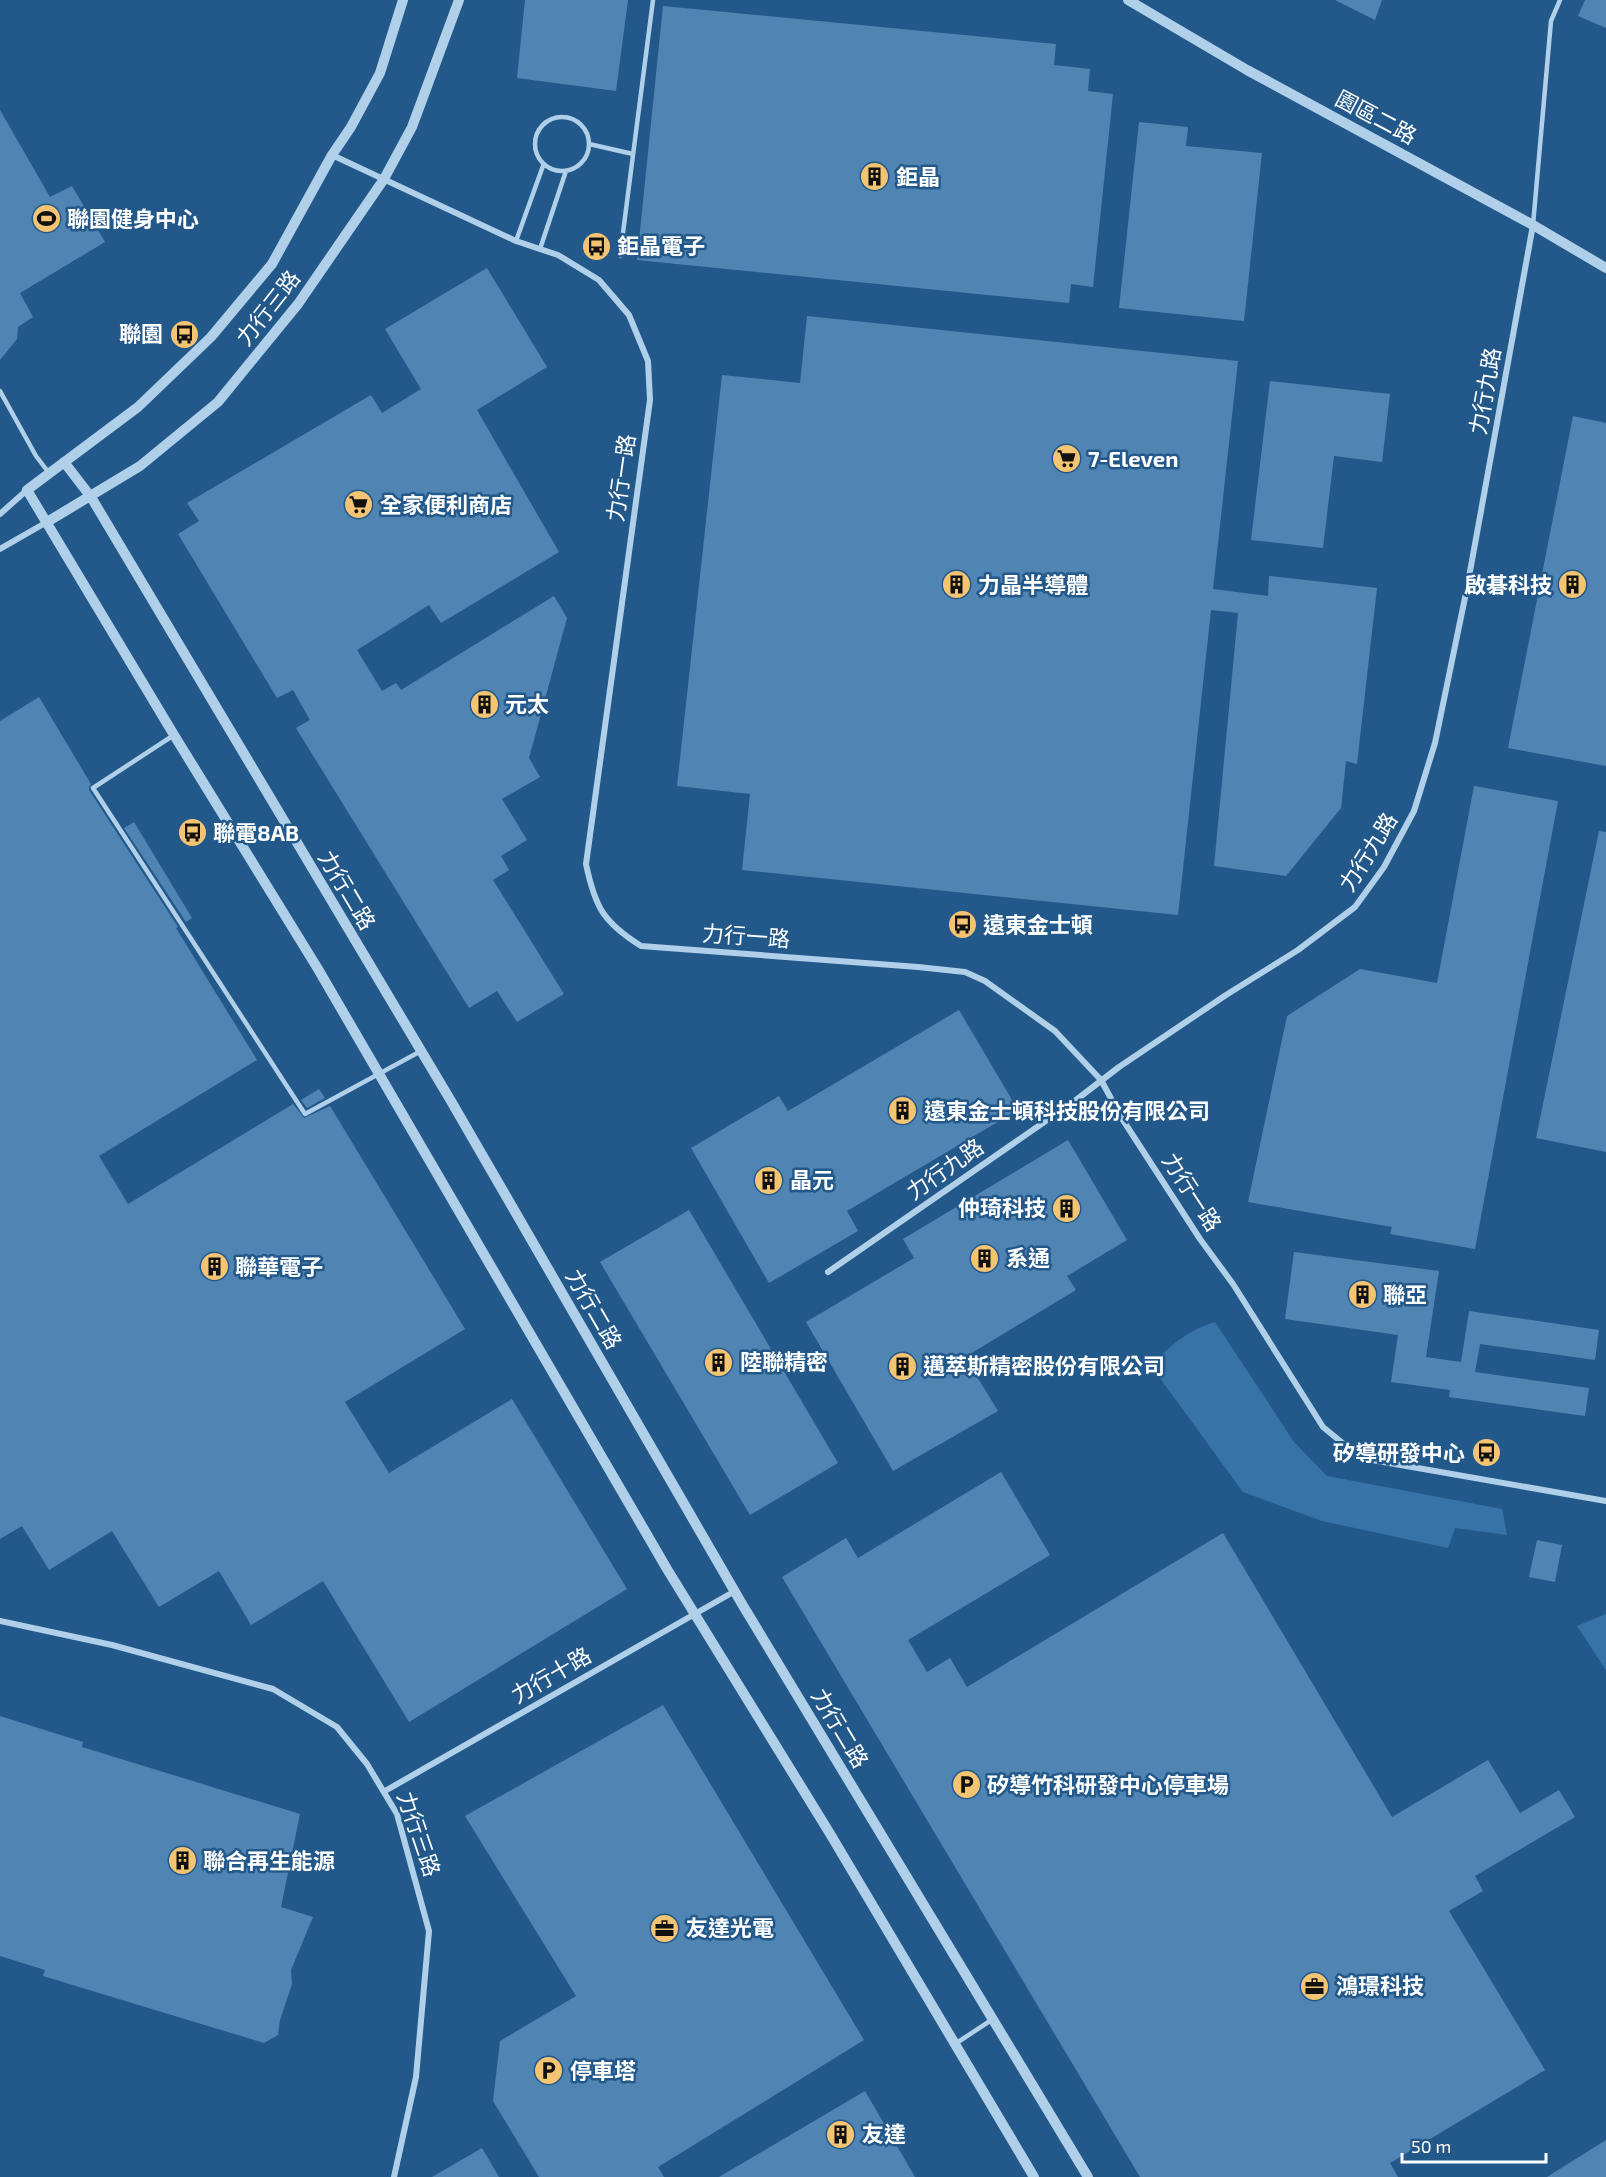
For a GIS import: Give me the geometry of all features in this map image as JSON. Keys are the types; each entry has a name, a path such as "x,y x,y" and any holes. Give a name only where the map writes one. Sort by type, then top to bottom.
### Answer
{"street":[{"name":"力行三路","path":"0,514 27,490 138,407 211,337 272,264 380,73 403,0"},
{"name":"力行三路","path":"0,549 140,466 218,402 298,304 384,179 412,127 459,0"},
{"name":"園區二路","path":"1128,0 1247,70 1533,225 1606,268"},
{"name":"力行一路","path":"332,155 516,241 558,255 599,280 629,315 648,361 650,400 586,864 592,890 602,914 621,933 641,946 918,966 964,972 985,981 1055,1031 1101,1080 1121,1117 1200,1239 1233,1284 1323,1427 1351,1450 1372,1460 1606,1501"},
{"name":"力行九路","path":"828,1272 1076,1100 1101,1080 1226,995 1298,950 1355,907 1384,867 1414,811 1435,743 1462,610 1533,225"},
{"name":"力行二路","path":"64,462 91,497 421,1052 735,1591 1088,2177"},
{"path":"27,490 318,969 694,1613 829,1832 1034,2177"},
{"name":"力行十路","path":"385,1791 735,1591"},
{"name":"力行三路","path":"0,1621 112,1645 273,1689 337,1727 367,1764 397,1814 429,1931 416,2077 394,2177"}],"lane":[{"path":"620,256 653,0"},
{"path":"1533,225 1551,21 1560,0"},
{"path":"558,117 568,118 578,122 585,130 589,144 584,160 576,167 566,171 556,171 543,165 535,148 535,138 540,128 548,121 558,117"},
{"path":"589,144 633,154"},
{"path":"516,241 543,165"},
{"path":"540,249 566,171"},
{"path":"0,391 36,456 49,473"},
{"path":"174,735 93,788 305,1114 421,1052"},
{"path":"955,2044 993,2019"}],"shaded area":[{"path":"1215,1322 1294,1442 1327,1476 1502,1509 1507,1535 1455,1528 1448,1548 1322,1521 1243,1492 1151,1366 1180,1339 1196,1329"},
{"path":"1606,1614 1606,1670 1577,1626"}],"building":[{"path":"525,0 628,0 616,91 517,78"},
{"path":"1335,0 1382,0 1375,20"},
{"path":"1585,0 1606,0 1606,28 1578,16"},
{"name":"鉅晶","path":"663,6 1056,44 1054,65 1090,69 1088,91 1113,94 1093,287 1071,284 1069,303 637,260"},
{"name":"聯園健身中心","path":"0,110 50,197 72,186 105,242 20,293 33,317 18,327 17,339 0,360"},
{"path":"1139,122 1188,127 1186,146 1262,153 1244,321 1119,308"},
{"name":"元太","path":"487,268 547,367 477,410 559,552 441,623 429,605 357,650 382,691 396,683 401,690 554,596 567,618 529,758 540,777 502,799 527,840 501,856 509,870 493,880 564,994 517,1022 497,991 469,1008 296,728 310,720 293,690 277,698 178,534 199,521 187,503 371,395 382,413 421,389 385,329"},
{"name":"力晶半導體","path":"807,316 1238,361 1213,589 1268,596 1269,576 1377,588 1357,764 1346,761 1341,808 1286,876 1214,866 1238,613 1211,610 1178,915 742,870 750,794 677,786 722,375 800,383"},
{"path":"1270,381 1390,394 1382,462 1334,456 1323,548 1251,540"},
{"name":"啟碁科技","path":"1573,416 1606,423 1606,766 1508,748"},
{"name":"聯華電子","path":"39,697 91,784 89,790 178,927 176,928 257,1060 99,1156 128,1204 293,1104 304,1118 330,1106 465,1329 345,1402 389,1473 512,1399 627,1589 409,1722 323,1581 251,1625 219,1571 159,1607 112,1531 49,1570 22,1526 0,1539 0,721"},
{"path":"1474,786 1558,801 1475,1249 1390,1234 1392,1227 1248,1202 1287,1016 1360,969 1437,983"},
{"path":"134,822 192,918 186,922 124,828"},
{"path":"1599,831 1606,832 1606,1152 1536,1138"},
{"path":"959,1010 1018,1110 847,1211 858,1231 769,1283 691,1148 779,1096 788,1111"},
{"path":"319,1089 325,1098 307,1108 301,1100"},
{"path":"1068,1140 1127,1240 1067,1276 1076,1290 965,1357 998,1411 893,1471 806,1322 914,1258 903,1239"},
{"name":"陸聯精密","path":"689,1210 838,1463 750,1515 600,1262"},
{"path":"1294,1252 1439,1271 1426,1357 1461,1362 1469,1311 1599,1330 1595,1360 1480,1344 1475,1372 1589,1388 1585,1416 1449,1397 1450,1390 1391,1382 1398,1335 1285,1319"},
{"path":"1001,1472 1050,1555 908,1640 927,1672 950,1658 967,1687 1223,1533 1392,1817 1488,1760 1520,1813 1559,1790 1575,1817 1475,1876 1483,1891 1449,1911 1545,2070 1390,2163 1398,2177 1140,2177 782,1577 846,1538 858,1558"},
{"path":"1537,1540 1562,1545 1555,1582 1529,1577"},
{"name":"友達光電","path":"663,1705 864,2040 658,2167 664,2177 539,2177 493,2101 500,2041 576,1996 465,1816"},
{"name":"聯合再生能源","path":"0,1716 83,1742 82,1747 300,1814 281,1907 313,1917 291,1970 292,1984 280,2020 278,2035 264,2043 43,1976 45,1970 0,1956"},
{"name":"友達","path":"865,2091 915,2177 719,2177"},
{"path":"1606,2140 1606,2177 1547,2177"},
{"path":"482,2148 499,2177 432,2177"}],"place":[{"name":"鉅晶","path":"875,177"},
{"name":"聯園健身中心","path":"46,219"},
{"name":"鉅晶電子","path":"596,246"},
{"name":"聯園","path":"184,334"},
{"name":"7-Eleven","path":"1067,459"},
{"name":"全家便利商店","path":"359,505"},
{"name":"力晶半導體","path":"957,585"},
{"name":"啟碁科技","path":"1573,585"},
{"name":"元太","path":"484,704"},
{"name":"聯電8AB","path":"192,833"},
{"name":"遠東金士頓","path":"962,925"},
{"name":"遠東金士頓科技股份有限公司","path":"903,1111"},
{"name":"晶元","path":"769,1180"},
{"name":"仲琦科技","path":"1067,1208"},
{"name":"系通","path":"985,1258"},
{"name":"聯華電子","path":"214,1267"},
{"name":"聯亞","path":"1362,1295"},
{"name":"陸聯精密","path":"719,1362"},
{"name":"邁萃斯精密股份有限公司","path":"902,1366"},
{"name":"矽導研發中心","path":"1486,1453"},
{"name":"矽導竹科研發中心停車場","path":"966,1785"},
{"name":"聯合再生能源","path":"182,1861"},
{"name":"友達光電","path":"665,1928"},
{"name":"鴻璟科技","path":"1315,1986"},
{"name":"停車塔","path":"549,2071"},
{"name":"友達","path":"841,2134"}]}
